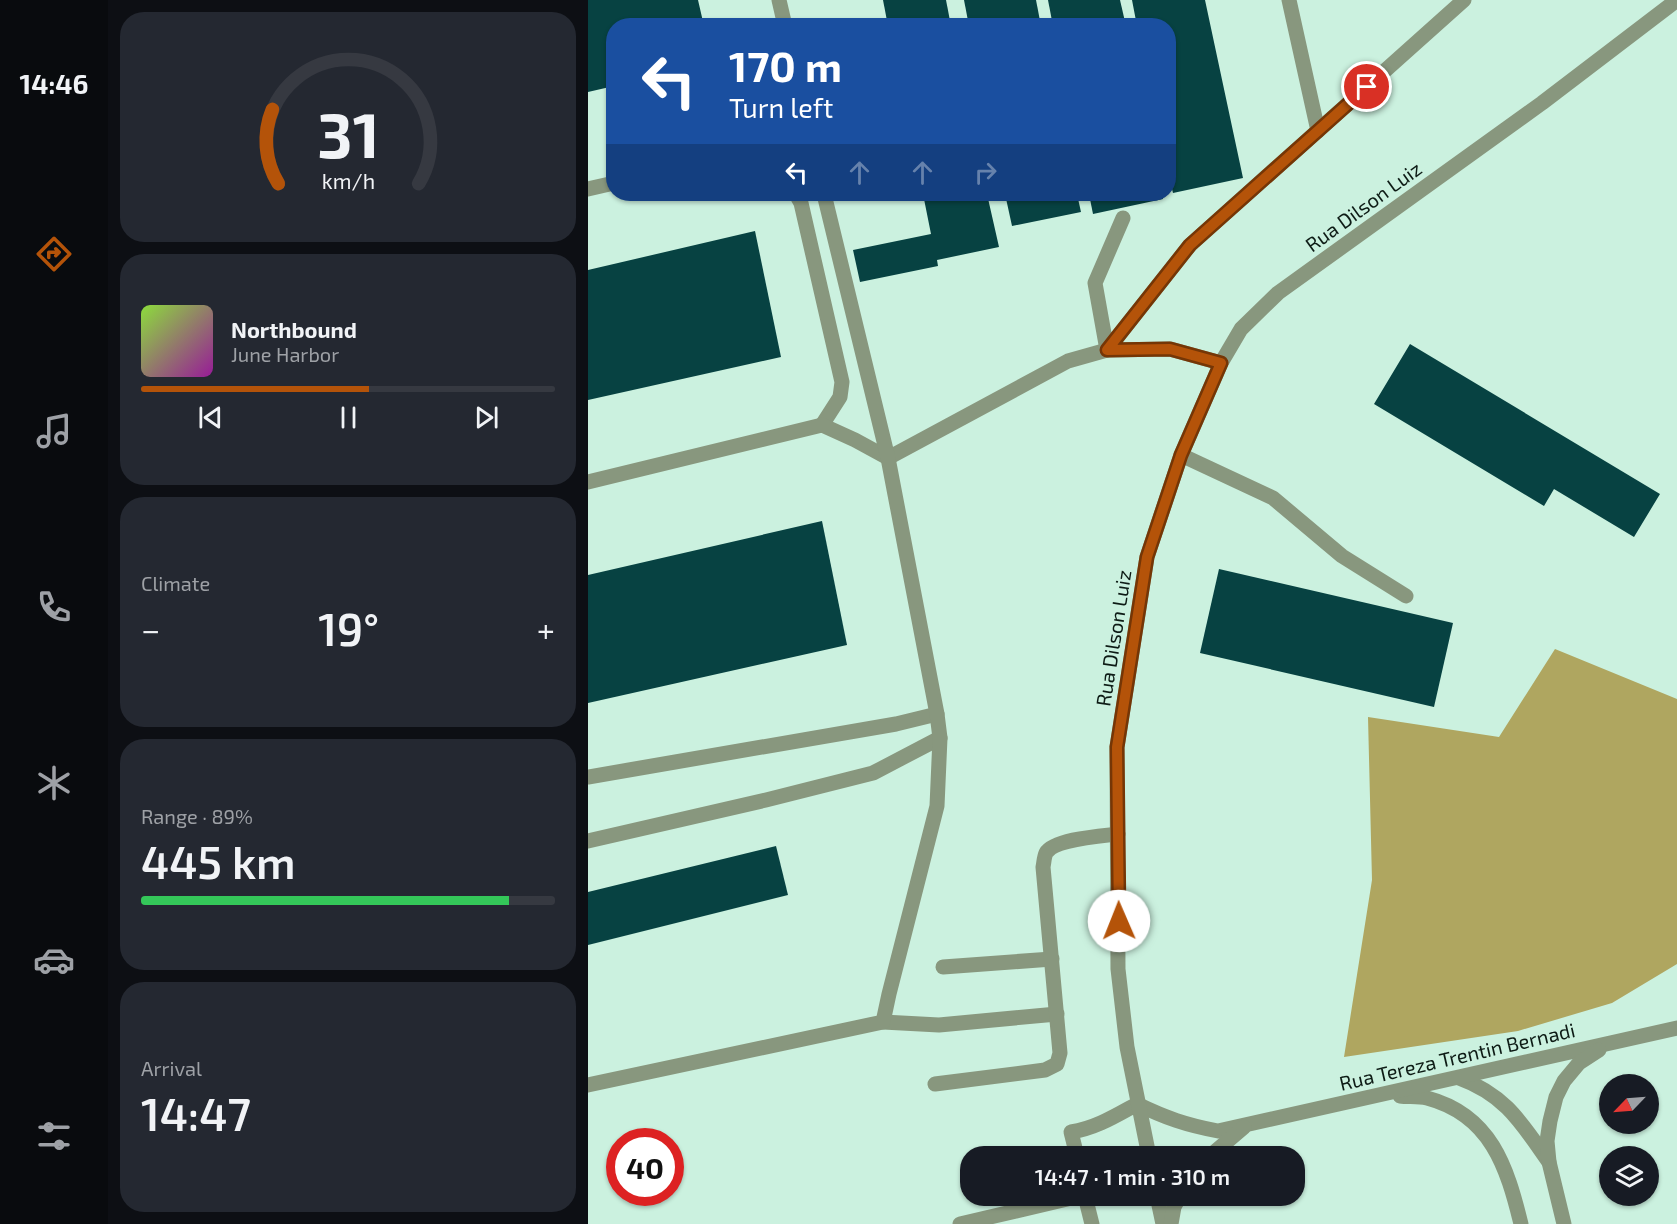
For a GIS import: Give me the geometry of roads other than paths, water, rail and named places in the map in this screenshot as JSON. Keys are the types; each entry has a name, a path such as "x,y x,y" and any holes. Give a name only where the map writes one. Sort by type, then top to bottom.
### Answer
{"street":[{"path":"779,0 783,18"},
{"path":"1289,0 1318,130"},
{"path":"1107,350 1190,245 1464,0"},
{"name":"Rua Dilson Luiz","path":"1147,1146 1127,1047 1118,969 1117,747 1147,557 1181,455 1221,363 1241,329 1278,293 1542,103 1677,0"},
{"path":"588,189 606,185"},
{"path":"800,201 842,382 840,397 822,425"},
{"path":"826,201 888,458 940,738 937,806 883,1022"},
{"path":"1107,350 1095,283 1123,219"},
{"path":"888,458 1068,361 1107,350 1170,349 1221,363"},
{"path":"588,482 822,425 888,458"},
{"path":"1181,455 1273,498 1341,556 1406,596"},
{"path":"588,777 896,724 937,714"},
{"path":"588,841 873,773 940,738"},
{"path":"935,1084 1045,1070 1057,1064 1060,1053 1043,867 1046,853 1055,845 1069,841 1118,834"},
{"path":"944,968 1052,959"},
{"path":"588,1085 883,1022 939,1025 1057,1014"},
{"name":"Rua Tereza Trentin Bernadi","path":"1137,1104 1163,1117 1190,1126 1218,1131 1677,1028"},
{"path":"1564,1224 1549,1162 1547,1141 1550,1121 1556,1097 1564,1082 1579,1063 1609,1043"},
{"path":"1458,1077 1477,1084 1509,1109 1549,1162"},
{"path":"1382,1095 1425,1098 1449,1106 1474,1122 1492,1143 1505,1167 1521,1224"},
{"path":"1074,1146 1071,1132 1106,1122 1137,1104"},
{"name":"Rua Tereza Trentin Bernadi","path":"1222,1146 1246,1125"},
{"path":"960,1224 1037,1206"},
{"path":"1088,1206 1092,1224"},
{"path":"1159,1206 1163,1224"},
{"path":"1171,1224 1175,1206"}]}
